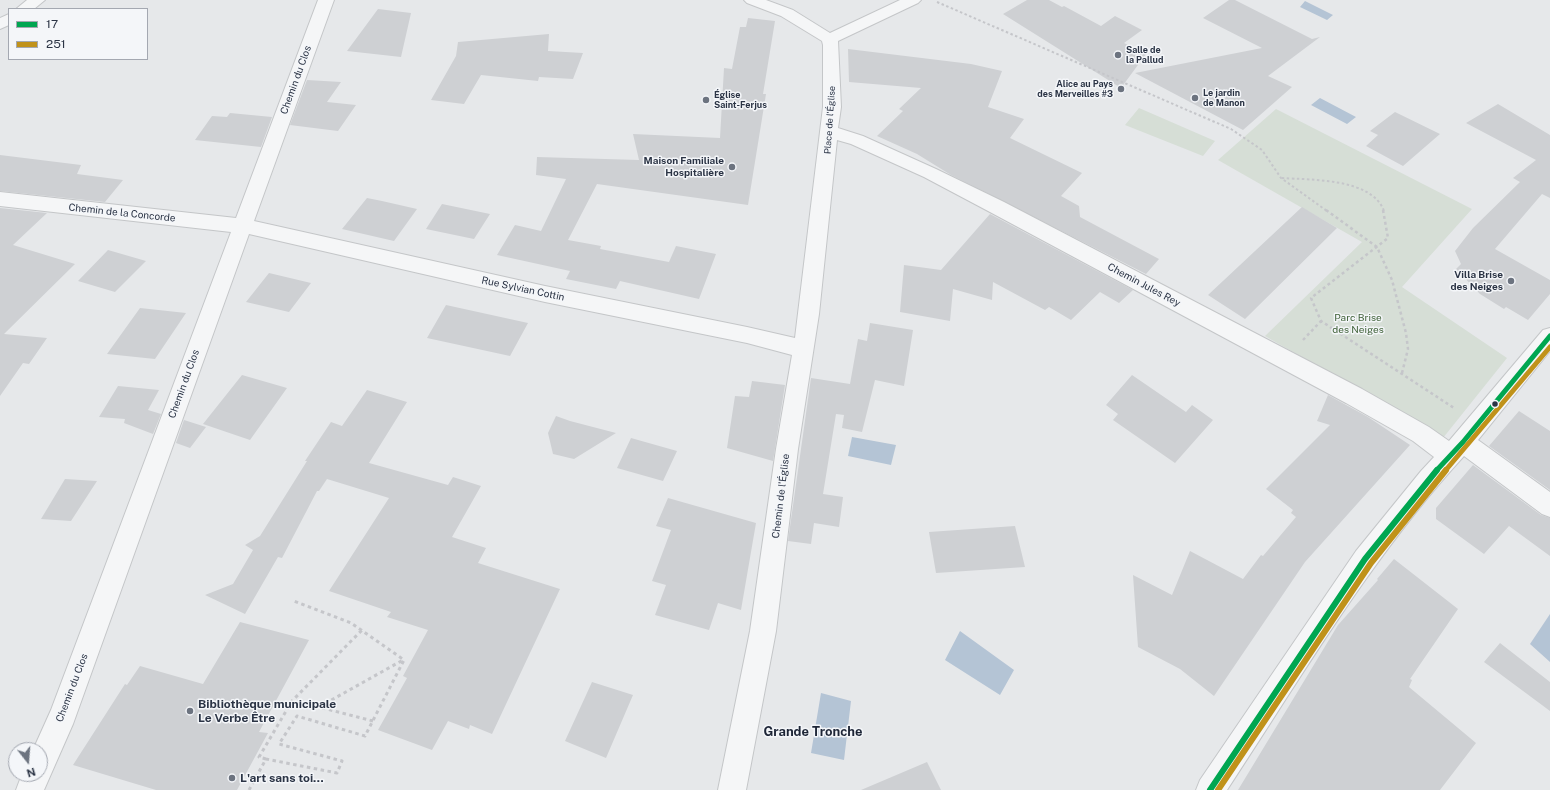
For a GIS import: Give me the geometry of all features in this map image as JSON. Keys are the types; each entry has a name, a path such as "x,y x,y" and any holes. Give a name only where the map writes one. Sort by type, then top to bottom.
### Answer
{"street":[{"path":"26,8 38,0"},
{"name":"Chemin du Clos","path":"48,749 64,714 228,262 243,226 326,0"},
{"path":"752,0 787,13 829,39 913,0"},
{"name":"Place de l'Église","path":"823,200 830,132 833,77 831,45 829,39"},
{"name":"Chemin Jules Rey","path":"830,132 857,140 930,173 997,207 1354,396 1421,434 1457,449 1550,506"},
{"name":"Chemin de la Concorde","path":"0,199 243,226"},
{"name":"Chemin de l'Église","path":"732,790 763,631 787,449 803,349 823,200"},
{"name":"Rue Sylvian Cottin","path":"243,226 545,294 746,335 803,349"},
{"path":"1210,790 1365,559 1429,478 1457,449 1550,336"}],"path":[{"path":"934,0 1230,129 1262,150 1281,178 1377,247 1392,280 1406,333 1408,349 1402,373"},
{"path":"1281,178 1346,185 1363,189 1375,198 1382,207 1388,238 1311,298 1321,321 1461,412"},
{"path":"294,601 351,623 404,660"},
{"path":"362,630 292,700 259,757 337,773 342,761 279,744 297,716 365,736 404,660"},
{"path":"373,721 319,706 404,660"},
{"path":"249,790 266,759"}],"green space":[{"path":"1139,108 1215,141 1203,156 1125,125"},
{"name":"Parc Brise des Neiges","path":"1276,109 1472,209 1402,287 1507,358 1443,438 1265,336 1362,242 1218,160"}],"water":[{"path":"1305,1 1333,15 1327,20 1300,7"},
{"path":"1320,98 1356,117 1347,124 1311,105"},
{"path":"852,437 896,445 891,465 848,456"},
{"path":"1550,614 1550,662 1530,644"},
{"path":"960,631 1014,670 1000,695 945,660"},
{"path":"821,693 851,701 844,760 811,753"}],"building":[{"path":"1027,0 1049,0 1062,7 1064,6 1101,26 1115,16 1142,30 1124,43 1146,54 1121,88 1003,14"},
{"path":"1229,0 1235,0 1312,39 1320,37 1268,76 1292,87 1243,130 1135,73 1262,48 1203,18"},
{"path":"378,9 411,13 401,57 347,51"},
{"path":"748,18 775,21 763,94 766,94 748,205 597,184 568,240 601,246 600,249 669,262 676,246 716,254 699,299 620,281 616,289 566,279 570,271 497,255 515,225 541,231 566,179 536,175 537,157 639,160 633,134 720,138 724,68 732,69 740,27 746,27"},
{"path":"549,34 548,51 583,53 573,79 539,77 538,81 481,75 464,104 431,100 456,56 458,42"},
{"path":"848,49 971,64 1002,71 988,107 1024,119 1010,138 1082,173 1061,196 1079,206 1080,217 1159,259 1146,274 951,175 917,154 877,136 903,111 899,109 921,88 849,82"},
{"path":"307,80 341,82 327,102 356,105 338,131 290,125"},
{"path":"1498,104 1550,135 1550,198 1542,194 1495,249 1550,280 1550,294 1528,320 1506,307 1504,309 1480,294 1456,269 1461,264 1455,251 1473,228 1520,182 1513,178 1536,160 1466,123"},
{"path":"1395,112 1440,134 1403,166 1366,146 1378,135 1370,131"},
{"path":"230,113 272,117 261,147 195,140 212,116 227,117"},
{"path":"0,155 81,165 77,174 123,180 105,202 0,191"},
{"path":"367,198 417,209 394,241 342,229"},
{"path":"442,204 490,214 474,239 426,229"},
{"path":"1302,207 1337,228 1245,319 1208,295"},
{"path":"0,208 47,213 13,245 75,264 4,334 47,338 29,364 23,363 0,396"},
{"path":"990,214 1133,290 1119,303 1100,292 1071,320 1049,307 1045,310 993,282 992,300 953,289 950,321 900,312 904,265 941,270"},
{"path":"108,250 146,261 115,292 78,281"},
{"path":"269,273 311,283 289,312 246,302"},
{"path":"446,305 528,323 510,356 427,338"},
{"path":"140,308 186,313 155,359 107,354"},
{"path":"870,323 913,330 904,386 875,380 862,432 842,428 844,415 836,414 823,494 843,497 839,527 814,523 811,544 788,541 811,378 850,384 858,339 867,341"},
{"path":"242,375 287,388 250,440 203,424"},
{"path":"1132,375 1186,412 1192,405 1213,420 1175,463 1113,420 1118,414 1106,405"},
{"path":"752,381 785,385 773,461 727,448 735,396 749,397"},
{"path":"118,386 159,390 148,410 161,414 153,434 124,423 125,419 99,417"},
{"path":"367,390 407,402 369,463 448,485 453,477 481,486 452,537 486,548 478,563 560,589 492,734 470,725 469,729 448,721 432,750 378,730 407,678 403,676 428,630 387,617 391,612 329,591 389,498 327,479 319,491 317,491 282,558 278,557 245,614 205,595 233,584 253,550 245,545 260,536 307,461 305,461 331,422 342,426"},
{"path":"1328,395 1368,417 1410,445 1305,562 1214,696 1180,669 1138,647 1133,575 1172,595 1190,551 1243,579 1261,555 1263,556 1296,517 1291,513 1293,510 1266,489 1330,425 1317,421"},
{"path":"1519,411 1550,431 1550,490 1489,446"},
{"path":"556,416 616,433 574,459 553,454 548,433"},
{"path":"184,420 206,427 190,448 176,443"},
{"path":"631,438 677,451 663,481 617,468"},
{"path":"1473,465 1541,515 1550,518 1550,556 1509,526 1484,554 1436,519 1436,508"},
{"path":"65,479 97,481 71,521 41,519"},
{"path":"668,498 756,523 741,610 718,603 709,630 655,615 666,585 652,581 671,530 656,526"},
{"path":"1015,526 1025,567 936,573 929,532"},
{"path":"1394,559 1458,609 1410,679 1412,680 1409,687 1476,743 1440,790 1238,790 1338,625 1378,580 1377,579"},
{"name":"Bibliothèque municipale Le Verbe Être","path":"240,622 309,640 259,732 268,733 237,790 156,790 73,765 125,684 127,685 140,666 203,684"},
{"path":"1500,643 1550,682 1550,711 1484,662"},
{"path":"592,682 633,695 606,758 565,741"},
{"path":"927,762 941,790 861,790"}],"transit line":[{"name":"17","path":"1210,790 1365,559 1429,478 1463,442 1550,336"},
{"name":"251","path":"1218,790 1371,563 1434,483 1468,446 1550,347"}],"place":[{"name":"Salle de la Pallud","path":"1118,55"},
{"name":"Alice au Pays des Merveilles #3","path":"1121,89"},
{"name":"Le jardin de Manon","path":"1195,98"},
{"name":"Église Saint-Ferjus","path":"706,100"},
{"name":"Maison Familiale Hospitalière","path":"732,167"},
{"name":"Villa Brise des Neiges","path":"1511,281"},
{"name":"Bibliothèque municipale Le Verbe Être","path":"190,711"},
{"name":"L'art sans toi...","path":"232,778"}],"district":[{"name":"Grande Tronche","path":"813,732"}]}
